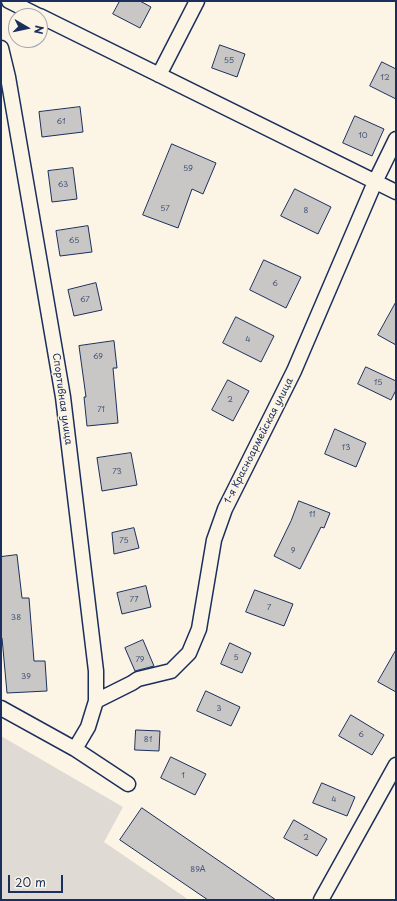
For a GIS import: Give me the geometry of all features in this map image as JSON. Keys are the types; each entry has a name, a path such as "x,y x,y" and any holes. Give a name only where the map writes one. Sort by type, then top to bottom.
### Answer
{"street":[{"path":"9,1 23,8"},
{"path":"159,75 197,1"},
{"path":"48,20 396,192"},
{"name":"Спортивная улица","path":"1,48 8,77 63,397 96,671 96,701 88,727 75,749"},
{"name":"1-я Красноармейская улица","path":"96,701 138,679 171,671 189,653 199,629 214,540 225,509 294,371 375,182 396,139"},
{"path":"1,708 75,749 128,784"},
{"path":"321,900 396,765"}],"shaded area":[{"path":"1,736 123,807 104,842 189,900 1,900"}],"building":[{"path":"120,1 140,1 151,7 140,28 113,14"},
{"path":"220,45 245,54 237,77 212,68"},
{"path":"382,62 396,69 396,99 370,86"},
{"path":"80,107 83,132 42,137 39,112"},
{"path":"355,116 384,129 372,156 343,143"},
{"path":"172,144 216,163 203,194 192,189 178,228 143,215"},
{"path":"73,168 77,199 52,202 48,171"},
{"path":"295,189 331,207 318,234 281,216"},
{"path":"88,226 92,252 60,256 56,231"},
{"path":"264,260 301,277 286,308 250,290"},
{"path":"96,283 102,310 74,316 68,290"},
{"path":"396,302 396,345 378,335"},
{"path":"236,317 274,336 261,362 223,343"},
{"path":"114,341 117,368 113,368 118,423 87,426 84,397 86,397 79,346"},
{"path":"366,367 396,381 396,390 391,400 358,384"},
{"path":"228,380 249,391 233,421 212,410"},
{"path":"335,429 366,443 356,467 325,454"},
{"path":"131,453 137,485 102,491 97,458"},
{"path":"299,501 330,513 324,528 321,527 300,569 274,556"},
{"path":"134,528 139,548 114,554 112,533"},
{"path":"17,555 22,598 29,598 34,661 45,661 47,691 7,693 1,638 1,557"},
{"path":"146,586 151,607 122,614 117,593"},
{"path":"255,590 293,604 284,626 246,612"},
{"path":"143,640 154,666 135,671 125,648"},
{"path":"230,643 251,653 242,673 221,664"},
{"path":"396,650 396,692 378,682"},
{"path":"206,691 240,707 231,726 197,711"},
{"path":"351,715 384,735 372,755 339,736"},
{"path":"136,730 160,731 159,751 135,750"},
{"path":"171,757 206,774 195,795 161,778"},
{"path":"322,783 355,797 347,816 313,803"},
{"path":"142,808 276,900 208,900 120,840"},
{"path":"294,820 327,839 317,856 284,838"}]}
